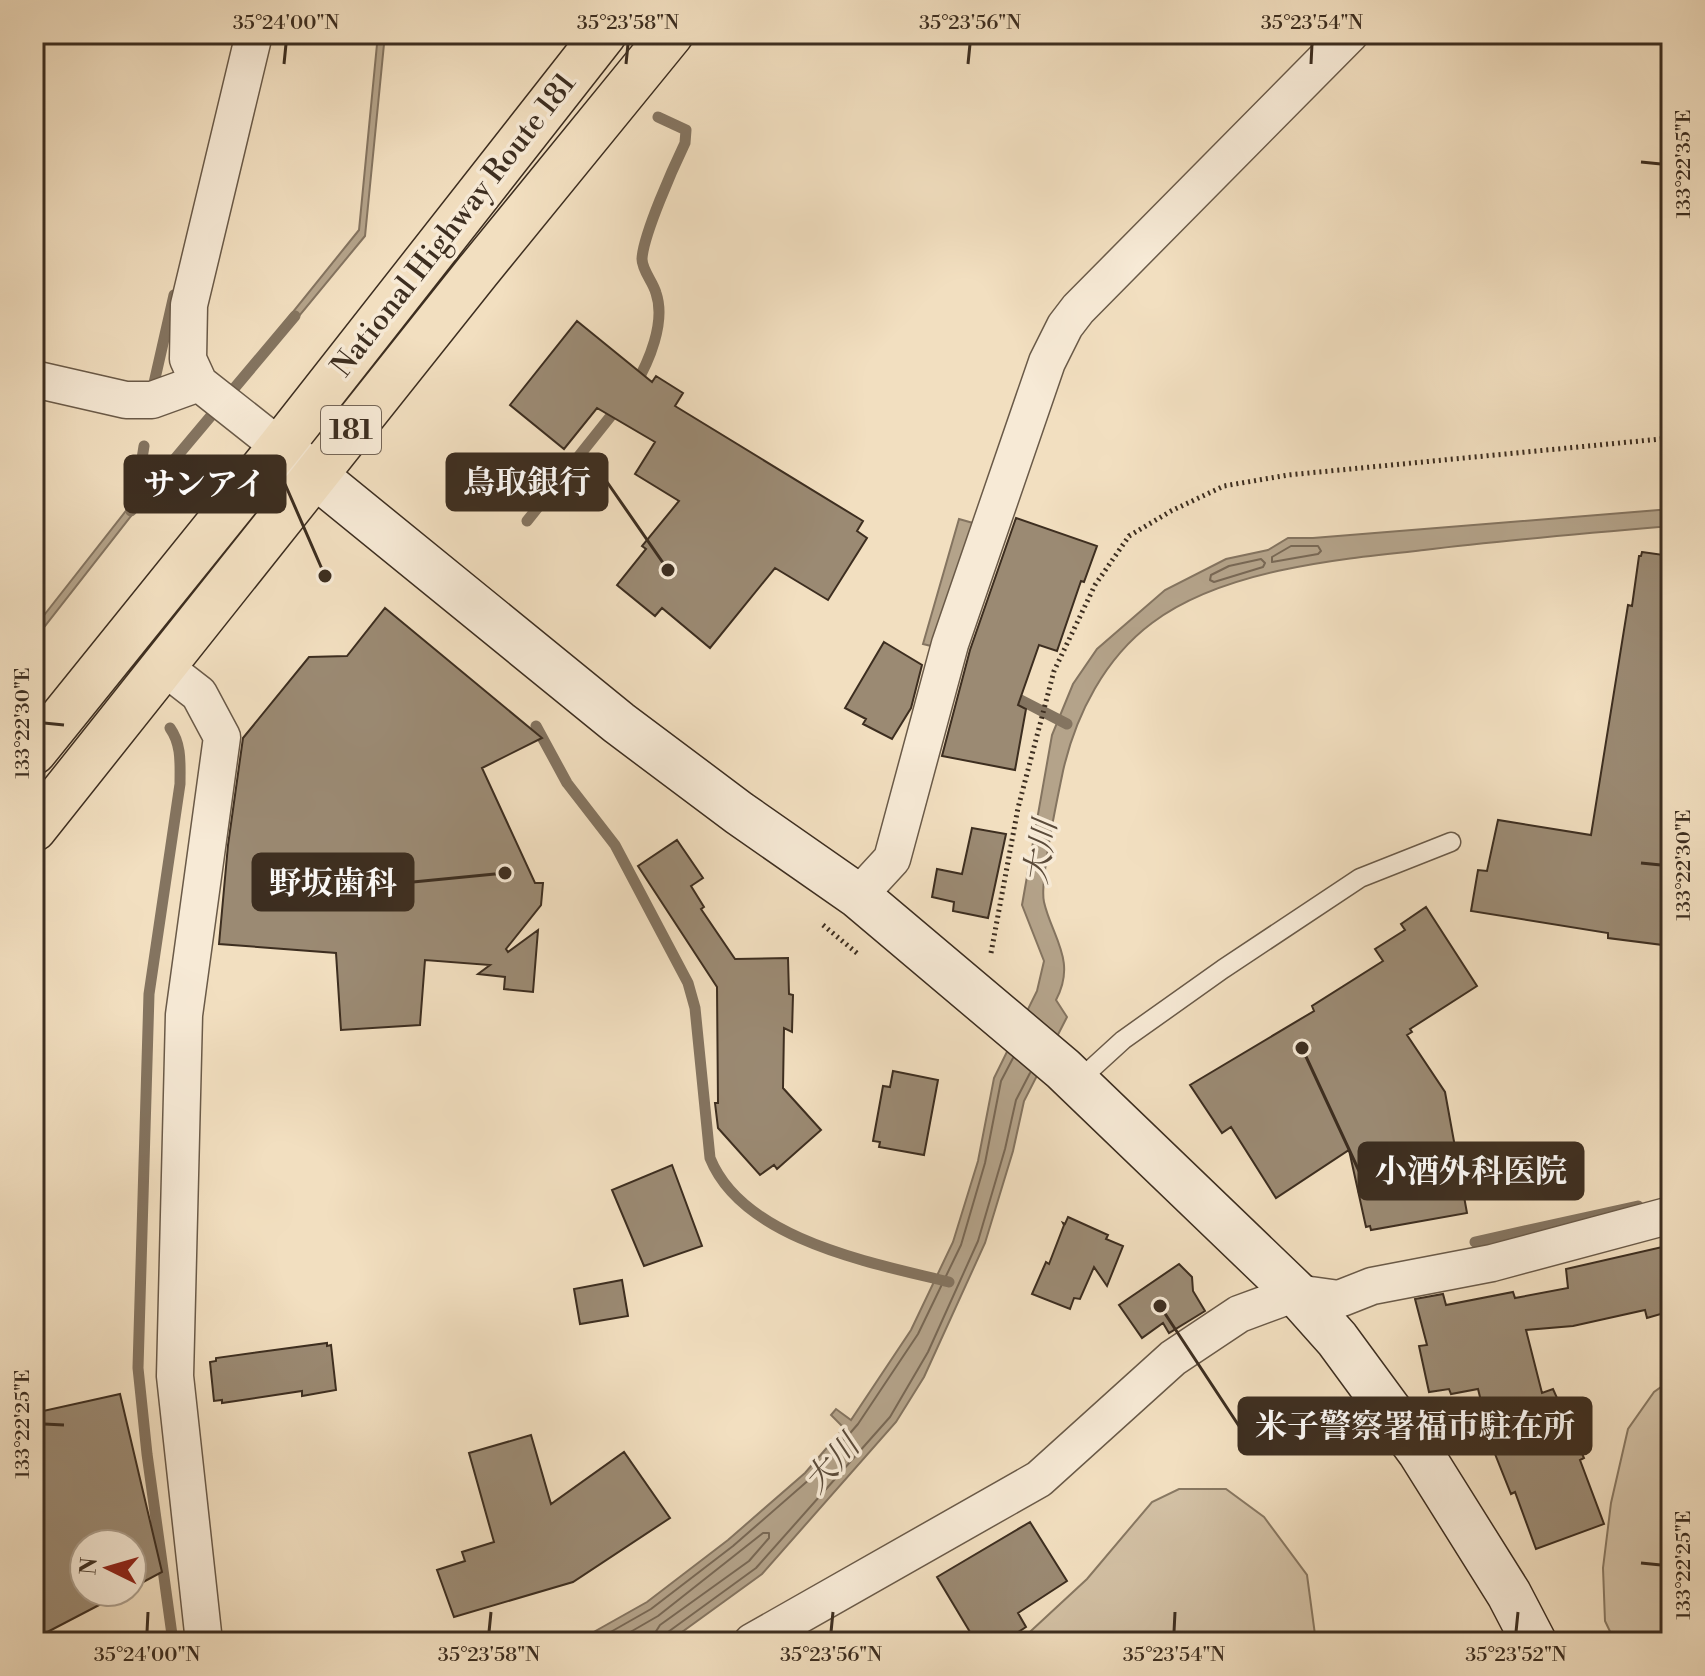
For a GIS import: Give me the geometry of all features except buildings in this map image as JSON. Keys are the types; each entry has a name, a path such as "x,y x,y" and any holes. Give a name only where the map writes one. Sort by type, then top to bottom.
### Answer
{"highway":[{"name":"National Highway Route 181","path":"34,752 280,447 604,34"},
{"name":"National Highway Route 181","path":"34,829 671,34"}],"street":[{"path":"254,34 189,305 188,359 199,383 619,723 739,813 858,896 1070,1076 1296,1293 1337,1339 1420,1452 1509,1594 1534,1642"},
{"path":"858,896 892,859 950,644 1055,343 1078,309 1350,34"},
{"path":"34,379 126,400 152,400 199,383"},
{"path":"163,666 199,694 222,737 184,1015 175,1376 204,1642"},
{"path":"752,1642 790,1633 1039,1479 1173,1358 1239,1314 1296,1293 1339,1299 1372,1286 1492,1263 1671,1215"}],"lane":[{"path":"1070,1076 1360,878 1451,842"}],"path":[{"path":"991,953 1018,808 1054,671 1095,585 1129,536 1171,511 1224,486 1288,475 1671,438"}],"shaded area":[{"path":"1671,1380 1671,1642 1615,1642 1605,1621 1603,1568 1611,1503 1628,1429 1654,1392"},
{"path":"1179,1489 1226,1489 1264,1517 1307,1575 1316,1642 1019,1642 1087,1579 1152,1502"}],"water":[{"path":"378,34 385,34 365,236 290,327 284,323 359,230"},
{"path":"136,498 142,502 34,640 34,628"},
{"name":"大川","path":"1671,509 1671,526 1390,554 1282,570 1212,590 1180,605 1135,637 1107,670 1084,708 1063,771 1050,838 1044,876 1044,902 1064,961 1062,986 1056,1000 1067,1017 1024,1101 1013,1151 985,1243 924,1377 896,1422 762,1574 671,1642 576,1642 647,1602 728,1540 805,1473 844,1428 831,1415 836,1409 851,1420 911,1330 953,1242 978,1161 994,1078 1037,991 1044,961 1022,905 1052,735 1073,684 1097,649 1165,590 1226,559 1268,550 1288,538"},
{"path":"959,519 973,523 935,647 923,644"}],"waterway":[{"path":"634,387 650,354 659,316 656,293 642,263 644,248 685,143 686,130 658,117"},
{"path":"154,383 174,295"},
{"path":"131,511 295,316"},
{"path":"527,521 618,407"},
{"path":"138,503 136,497 144,446"},
{"path":"1007,693 1067,724"},
{"path":"536,726 567,783 615,845 688,983 695,1008 710,1158 727,1186 751,1209 813,1244 949,1282"},
{"path":"170,728 178,748 180,784 149,994 138,1368 173,1642"},
{"path":"1475,1242 1638,1206"}],"place":[{"name":"鳥取銀行","path":"668,570"},
{"name":"サンアイ","path":"325,576"},
{"name":"野坂歯科","path":"505,873"},
{"name":"小酒外科医院","path":"1302,1048"},
{"name":"米子警察署福市駐在所","path":"1160,1306"}]}
